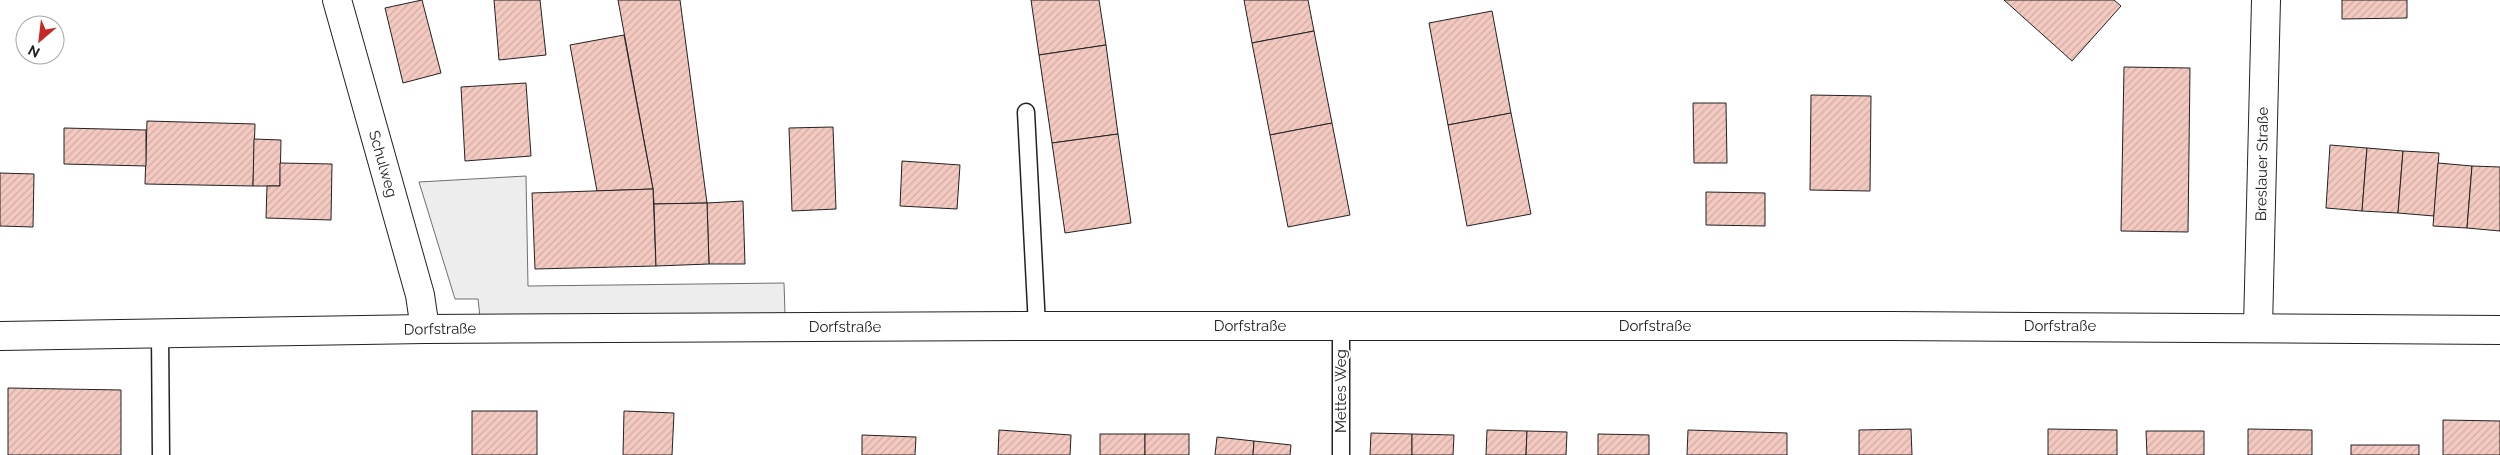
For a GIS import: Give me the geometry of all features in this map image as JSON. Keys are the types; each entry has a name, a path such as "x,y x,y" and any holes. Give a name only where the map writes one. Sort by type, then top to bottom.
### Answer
{"street":[{"name":"Schulweg","path":"337,0 420,295 425,329"},
{"name":"Breslauer Straße","path":"2258,327 2266,0"},
{"name":"Dorfstraße","path":"0,336 425,329 1036,326 2258,327 2500,330"}],"lane":[{"path":"1026,112 1036,326"},
{"name":"Mettes Weg","path":"1341,326 1341,455"},
{"path":"160,334 161,455"}],"shaded area":[{"path":"526,176 528,286 784,283 785,314 480,317 478,299 455,299 419,182"}],"building":[{"path":"422,0 441,73 403,83 385,8"},
{"path":"494,0 540,0 546,55 499,60"},
{"path":"618,0 680,0 707,203 654,204 653,189"},
{"path":"1031,0 1099,0 1106,45 1039,55"},
{"path":"1244,0 1308,0 1314,31 1252,43"},
{"path":"2004,0 2114,0 2121,6 2072,61"},
{"path":"2342,0 2407,0 2407,18 2342,19"},
{"path":"1492,11 1511,113 1448,125 1429,23"},
{"path":"1314,31 1332,123 1270,135 1252,43"},
{"path":"624,35 653,189 597,191 570,45"},
{"path":"1106,45 1118,134 1052,143 1039,55"},
{"path":"2124,67 2190,68 2188,232 2121,231"},
{"path":"526,83 531,156 465,161 461,87"},
{"path":"1811,95 1871,96 1870,191 1810,190"},
{"path":"1693,103 1726,103 1727,163 1694,163"},
{"path":"1511,113 1531,214 1467,226 1448,125"},
{"path":"147,121 255,124 253,186 145,184"},
{"path":"1332,123 1350,215 1288,227 1270,135"},
{"path":"833,127 836,209 792,211 789,128"},
{"path":"64,128 146,130 146,166 64,164"},
{"path":"1118,134 1131,223 1065,233 1052,143"},
{"path":"254,139 281,140 280,186 253,186"},
{"path":"2330,145 2367,148 2362,211 2326,208"},
{"path":"2367,148 2403,151 2398,213 2362,211"},
{"path":"2403,151 2439,153 2434,216 2398,213"},
{"path":"902,161 960,165 957,209 900,206"},
{"path":"280,163 332,164 331,220 266,218 267,186 280,186"},
{"path":"2438,163 2472,166 2467,228 2433,226"},
{"path":"2472,166 2500,167 2500,231 2467,228"},
{"path":"0,173 34,174 33,227 0,226"},
{"path":"653,189 656,266 535,269 532,193"},
{"path":"1706,192 1765,193 1765,226 1706,225"},
{"path":"743,201 745,264 709,264 707,203"},
{"path":"707,203 709,264 656,266 654,204"},
{"path":"8,388 121,390 121,455 8,455"},
{"path":"472,411 537,411 537,455 472,455"},
{"path":"624,411 674,413 672,455 623,455"},
{"path":"2443,420 2500,421 2500,455 2443,455"},
{"path":"1911,429 1912,455 1859,455 1859,430"},
{"path":"2048,429 2117,430 2117,455 2048,455"},
{"path":"2248,429 2312,430 2312,455 2248,455"},
{"path":"999,430 1071,435 1070,455 998,455"},
{"path":"1487,430 1527,431 1526,455 1486,455"},
{"path":"1688,430 1787,433 1787,455 1687,455"},
{"path":"1527,431 1567,432 1566,455 1526,455"},
{"path":"2146,431 2204,431 2204,455 2147,455"},
{"path":"1371,433 1412,434 1412,455 1370,455"},
{"path":"1100,434 1145,434 1145,455 1100,455"},
{"path":"1145,434 1189,434 1189,455 1145,455"},
{"path":"1412,434 1454,435 1453,455 1412,455"},
{"path":"1598,434 1649,435 1649,455 1598,455"},
{"path":"862,435 916,437 915,455 862,455"},
{"path":"1217,437 1254,441 1253,455 1215,455"},
{"path":"1254,441 1291,445 1290,455 1253,455"},
{"path":"2351,445 2419,445 2419,455 2351,455"}]}
